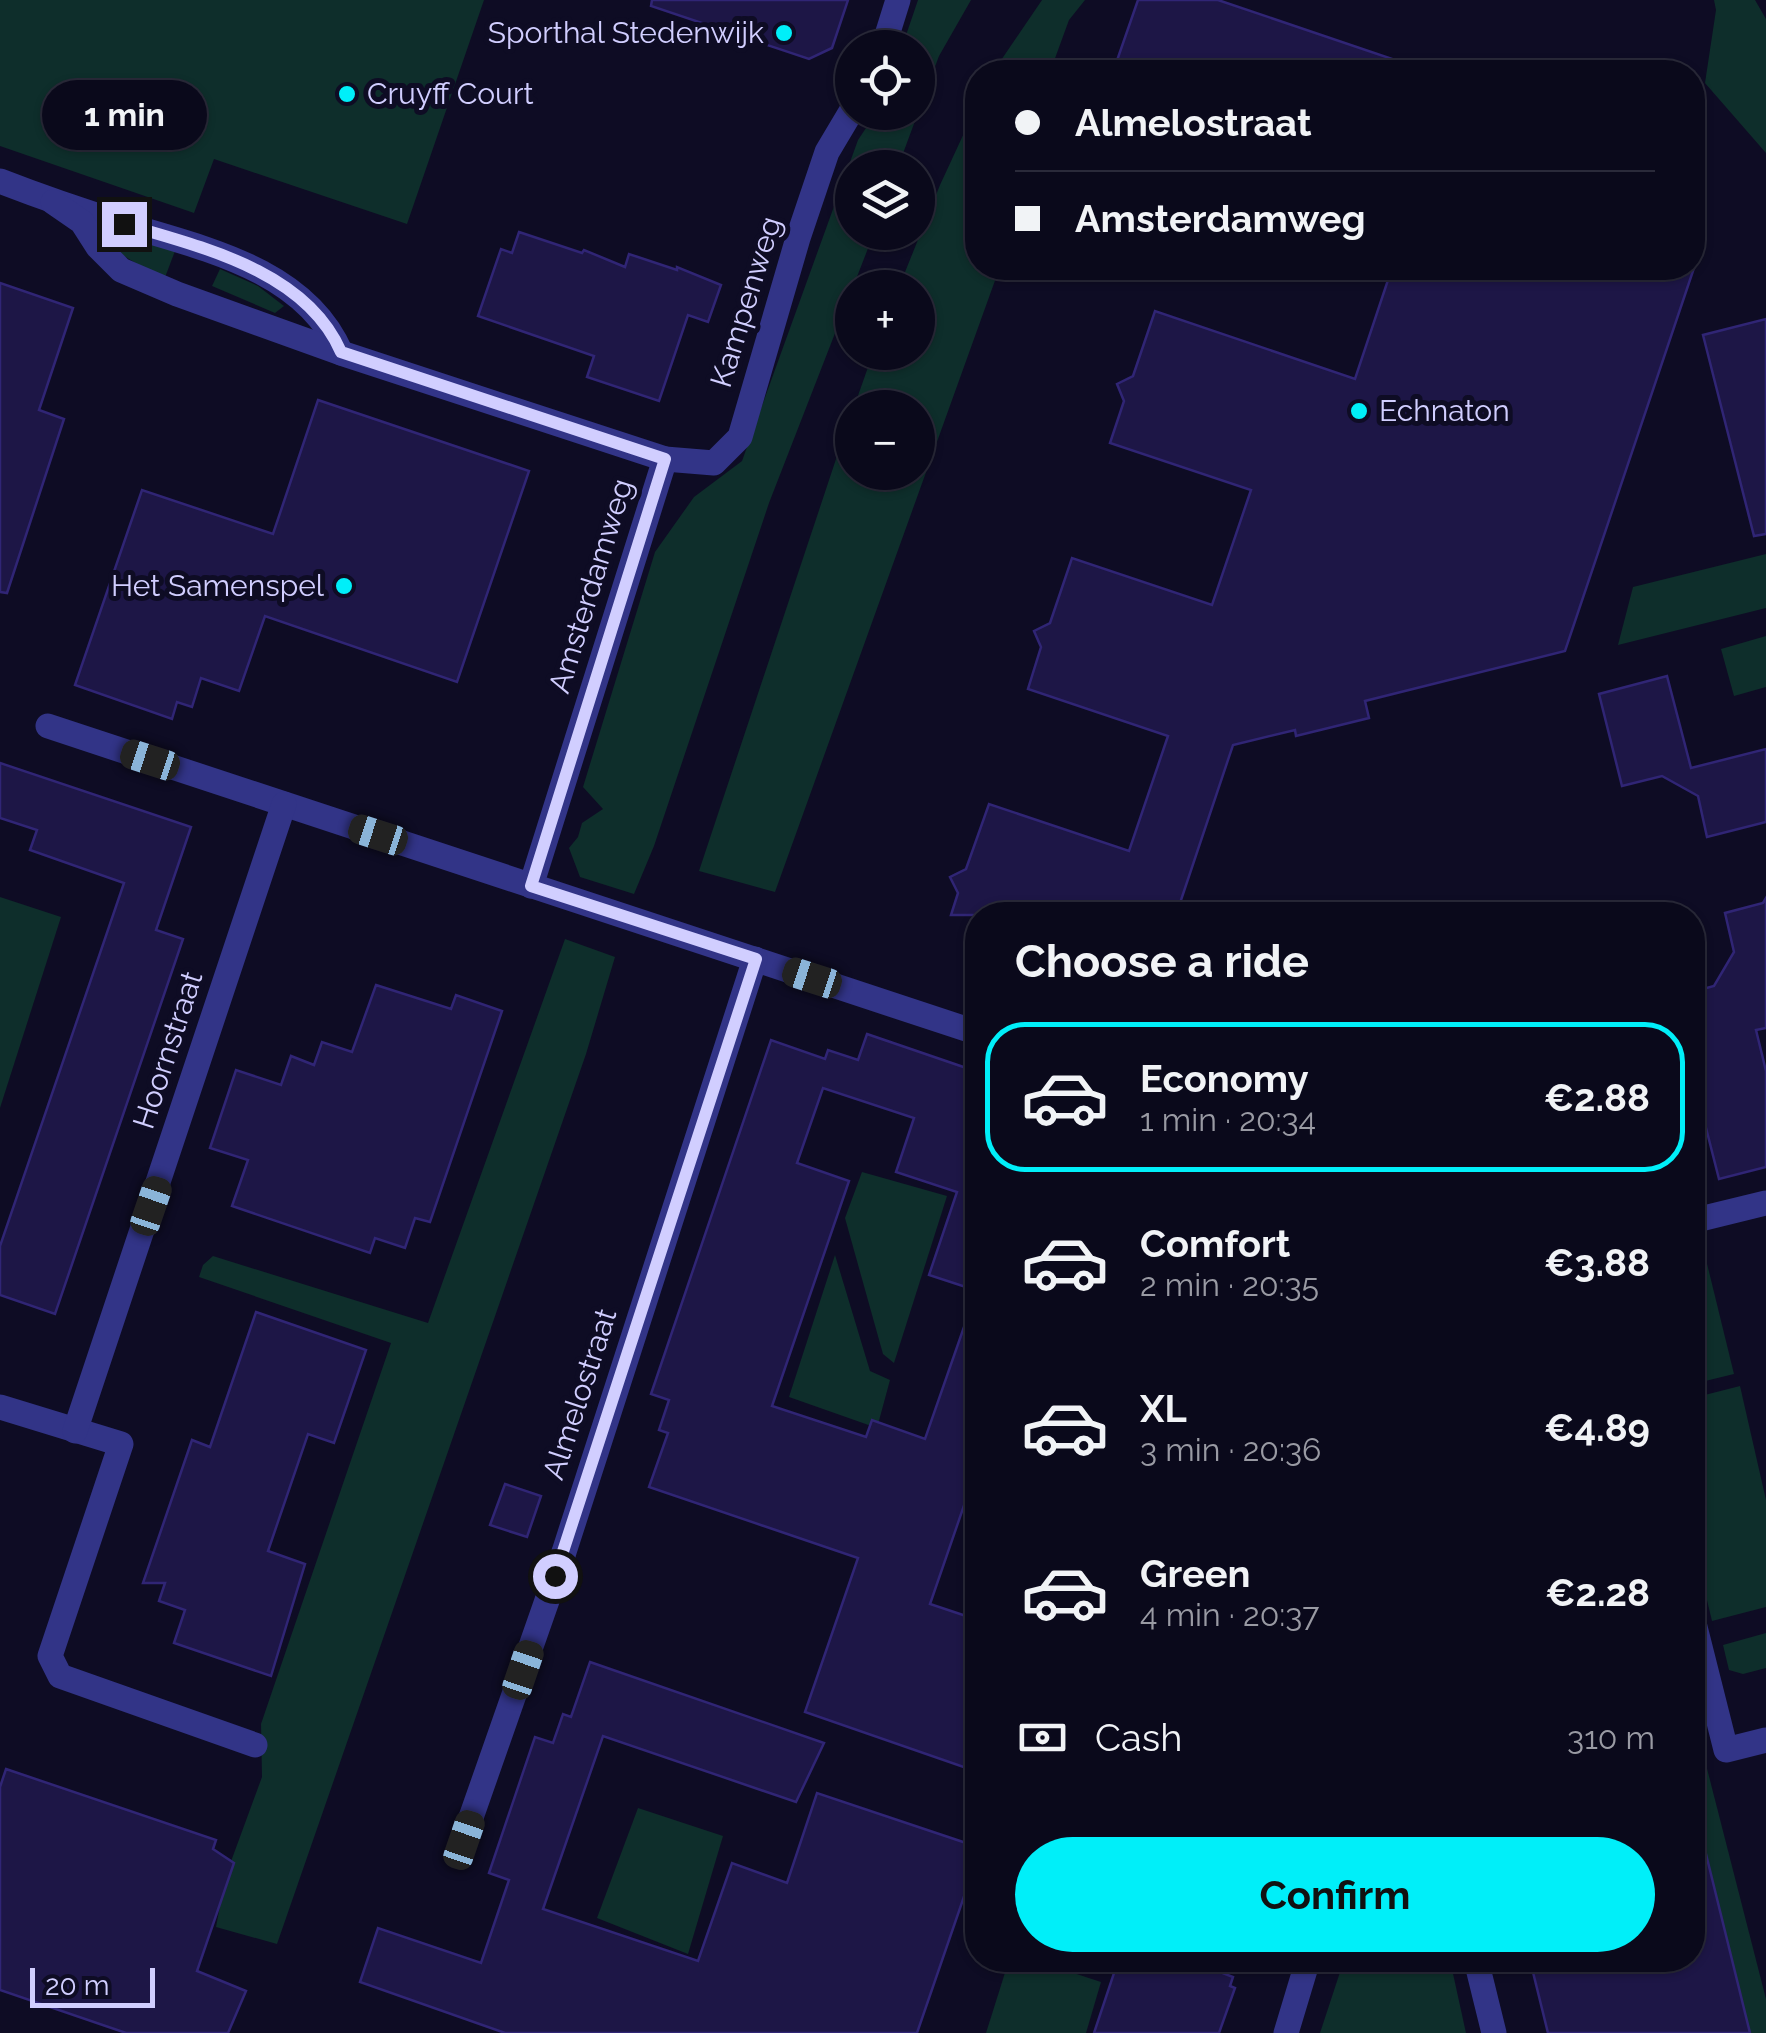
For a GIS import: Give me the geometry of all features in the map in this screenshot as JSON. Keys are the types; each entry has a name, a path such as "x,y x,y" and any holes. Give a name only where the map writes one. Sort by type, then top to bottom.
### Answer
{"street":[{"path":"889,30 898,0"},
{"name":"Kampenweg","path":"665,459 714,463 740,436 821,169 840,130"},
{"name":"Amsterdamweg","path":"0,181 53,202 232,257 280,284 331,329 341,352"},
{"name":"Amsterdamweg","path":"53,202 82,222 120,270 176,294 665,459 531,886"},
{"path":"48,726 965,1029"},
{"name":"Hoornstraat","path":"76,1431 284,804"},
{"name":"Almelostraat","path":"461,1846 564,1552 756,959"},
{"path":"1705,1218 1766,1202"},
{"path":"0,1407 121,1444 50,1656 60,1676 255,1745"},
{"path":"1705,1669 1726,1750 1766,1740"},
{"path":"1286,2033 1304,1972"},
{"path":"1479,1972 1494,2033"}],"green space":[{"path":"0,0 484,0 407,224 214,159 194,213 0,146"},
{"path":"918,0 971,0 935,67 935,30 908,30"},
{"path":"1042,0 1085,0 1069,20 1054,60 1001,60"},
{"path":"1714,0 1755,0 1766,19 1766,153 1705,83 1716,10"},
{"path":"865,130 912,130 904,150 854,150"},
{"path":"965,131 965,280 995,280 935,446 935,390 860,390 867,370 935,370 935,270 906,270 914,250 935,250 935,197"},
{"path":"835,204 835,250 867,250 860,270 835,270 835,333 769,503 654,846 634,894 580,877 569,848 582,823 603,809 583,787 655,552 694,497 742,461"},
{"path":"100,228 175,251 164,280 119,253"},
{"path":"220,269 258,286 284,306 275,313 212,286"},
{"path":"835,462 835,490 919,490 775,892 699,871"},
{"path":"1766,554 1766,608 1618,645 1633,587"},
{"path":"1766,636 1766,687 1734,696 1721,649"},
{"path":"0,897 61,917 0,1108"},
{"path":"565,939 615,957 586,1054 277,1944 216,1927 226,1875 262,1777 261,1724 391,1343 199,1277 203,1265 213,1256 428,1323"},
{"path":"862,1172 947,1196 894,1363 883,1354 845,1218"},
{"path":"835,1255 870,1371 890,1380 877,1428 789,1397"},
{"path":"1705,1255 1734,1374 1705,1381"},
{"path":"1740,1386 1766,1500 1766,1607 1712,1621 1705,1592 1705,1395"},
{"path":"1766,1633 1766,1668 1743,1674 1729,1670 1723,1645"},
{"path":"1705,1761 1766,1999 1766,2033 1750,2033 1705,1849"},
{"path":"638,1808 723,1836 688,1954 597,1918"},
{"path":"1005,1972 1071,1972 1101,1982 1086,2033 986,2033"},
{"path":"1340,1972 1453,1972 1466,2033 1320,2033"}],"building":[{"name":"Sporthal Stedenwijk","path":"652,0 848,0 832,48 809,59 651,6"},
{"path":"1138,0 1218,0 1395,60 1117,60"},
{"path":"519,232 582,253 584,250 625,267 629,254 677,267 721,285 708,322 688,315 659,401 587,377 594,356 478,316 501,249 512,253"},
{"path":"1388,280 1690,280 1565,651 1365,701 1369,718 1296,736 1295,730 1233,745 1180,902 965,902 965,915 951,915 958,893 950,877 966,869 989,804 1129,851 1168,736 1028,689 1041,647 1034,631 1050,623 1072,558 1212,605 1251,490 1110,443 1124,401 1117,384 1133,376 1155,311 1355,379"},
{"path":"0,283 73,308 39,410 64,419 7,593 0,592"},
{"path":"1766,319 1766,534 1754,536 1703,335"},
{"path":"318,400 529,471 457,682 265,616 239,691 201,678 192,707 177,702 172,719 75,685 142,490 273,534"},
{"path":"1667,676 1691,768 1766,749 1766,822 1707,837 1698,796 1662,776 1622,786 1599,694"},
{"path":"0,763 191,827 156,930 183,939 55,1314 0,1295 0,1246 124,883 30,850 37,830 0,818"},
{"path":"1766,898 1766,1028 1756,1030 1766,1071 1766,1167 1719,1179 1705,1124 1705,988 1714,986 1734,952 1725,913 1763,903"},
{"path":"376,985 451,1009 456,995 502,1011 430,1222 415,1218 405,1248 375,1238 370,1253 232,1206 248,1160 210,1148 236,1070 281,1085 291,1056 314,1065 322,1042 352,1052"},
{"path":"867,1034 965,1068 965,1287 929,1275 957,1192 896,1172 914,1118 823,1088 797,1163 849,1181 772,1406 866,1437 872,1420 925,1439 965,1324 965,1503 930,1604 965,1616 965,1767 805,1712 858,1558 649,1487 668,1433 659,1430 669,1400 651,1394 771,1040 825,1059 828,1050 858,1060"},
{"path":"256,1312 366,1350 334,1443 308,1434 268,1551 305,1564 271,1676 174,1643 185,1610 159,1601 165,1583 143,1583 192,1440 210,1447"},
{"path":"505,1484 541,1496 527,1537 490,1525"},
{"path":"590,1662 824,1743 796,1802 603,1736 543,1909 698,1961 732,1863 787,1883 817,1793 965,1843 965,1894 917,2033 505,2033 360,1982 378,1928 481,1963 509,1880 489,1873 535,1737 553,1743 563,1714 571,1717"},
{"path":"6,1769 216,1840 213,1849 234,1863 197,1971 246,1991 228,2033 126,2033 0,1990 0,1787"},
{"path":"1705,1850 1750,2033 1548,2033 1533,1972 1705,1972"},
{"path":"1114,1972 1220,1972 1233,1977 1230,1986 1235,1988 1219,2033 1094,2033"}],"place":[{"name":"Sporthal Stedenwijk","path":"784,33"},
{"name":"Cruyff Court","path":"347,94"},
{"name":"Echnaton","path":"1359,411"},
{"name":"Het Samenspel","path":"344,586"}],"route":[{"path":"124,224 232,257 280,284 331,329 341,352 665,459 531,886 756,959 555,1576"}]}
